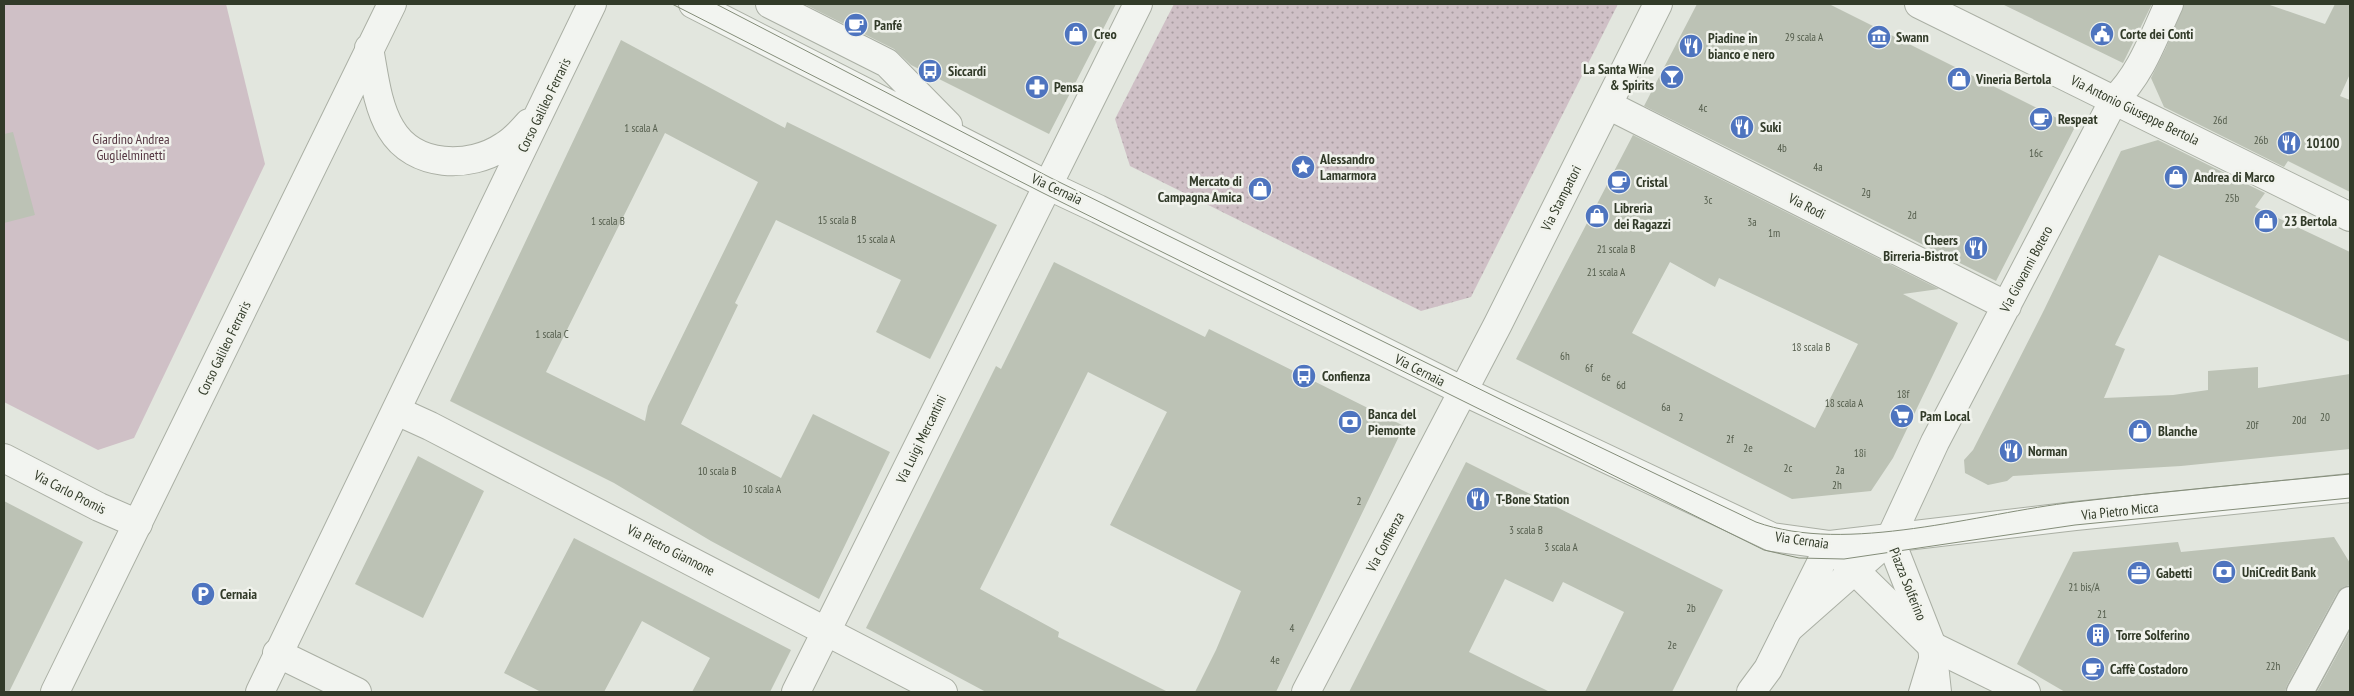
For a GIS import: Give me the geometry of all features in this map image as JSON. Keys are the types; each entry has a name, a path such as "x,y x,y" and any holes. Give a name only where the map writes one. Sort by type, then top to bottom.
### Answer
{"street":[{"name":"Corso Galileo Ferraris","path":"55,692 392,4"},
{"name":"Corso Galileo Ferraris","path":"260,692 277,653 397,411 592,4"},
{"name":"Via Cernaia","path":"693,4 965,142 1047,186 1098,208 1463,391 1749,527 1772,537 1830,545 1890,539"},
{"name":"Via Cernaia","path":"770,4 887,63 965,142"},
{"name":"Via Luigi Mercantini","path":"796,692 828,631 1138,4"},
{"name":"Via Stampatori","path":"1463,391 1658,4"},
{"name":"Via Antonio Giuseppe Bertola","path":"1919,4 2350,217"},
{"name":"Via Giovanni Botero","path":"1890,539 1935,442 2114,100 2128,88 2136,74 2169,4"},
{"path":"370,48 384,116 392,131 405,145 421,155 436,160 456,162 494,152 513,140 542,109"},
{"name":"Via Rodi","path":"1608,105 2007,306"},
{"name":"Via Confienza","path":"1306,692 1463,391"},
{"name":"Via Pietro Giannone","path":"397,411 828,631 943,692"},
{"name":"Via Carlo Promis","path":"4,458 99,507 138,524"},
{"name":"Via Pietro Micca","path":"1890,539 2075,516 2350,488"},
{"name":"Piazza Solferino","path":"1788,629 1890,539 1932,646 1938,692"},
{"name":"Piazza Solferino","path":"1751,692 1768,669 1830,545 1932,646"},
{"path":"2300,692 2350,600"},
{"path":"1932,646 2026,692"},
{"path":"277,653 356,692"}],"lane":[{"path":"1918,692 1932,646"}],"green space":[{"name":"Giardino Andrea Guglielminetti","path":"4,4 226,4 265,164 134,438 98,450 4,402"},
{"path":"1174,4 1618,4 1471,297 1421,311 1130,166 1115,119"}],"building":[{"path":"804,4 1116,4 1049,134 911,65 894,49"},
{"path":"1697,4 1829,4 2075,127 1996,281 1644,106"},
{"name":"Corte dei Conti","path":"2002,4 2152,4 2123,63"},
{"path":"2184,4 2267,4 2325,24 2335,4 2350,4 2350,74 2340,96 2350,100 2350,192 2288,161 2284,167 2164,107 2151,78"},
{"path":"621,40 785,128 787,122 997,225 930,359 876,332 901,280 776,220 735,303 738,305 681,424 781,478 813,414 890,452 819,599 711,541 614,483 450,401","holes":["665,133 758,182 648,406 645,421 546,372"]},
{"path":"13,132 35,215 4,223 4,134"},
{"path":"1633,135 1939,289 1903,294 1958,323 1893,458 1871,491 1792,499 1516,359","holes":["1670,262 1715,287 1719,278 1858,344 1815,428 1632,333"]},
{"path":"2158,140 2265,193 2255,207 2350,252 2350,342 2159,255 2115,345 2125,349 2104,398 2173,395 2208,390 2208,371 2258,367 2258,388 2350,374 2350,449 2181,466 2013,476 2007,481 1988,485 1965,473 1964,460 1973,450 2044,310 2121,151"},
{"path":"1054,262 1205,337 1209,329 1404,426 1276,692 1195,692 1216,650 1241,591 1110,525 1167,412 1088,372 980,589 1059,632 1058,637 1168,692 986,692 866,628 996,366 1001,369"},
{"path":"418,456 484,491 423,618 355,584"},
{"path":"1466,462 1723,590 1672,692 1585,692 1624,612 1563,582 1553,602 1505,579 1469,652 1550,692 1349,692"},
{"path":"4,501 83,542 9,692 4,692"},
{"path":"2334,537 2350,563 2350,585 2343,587 2337,593 2285,692 2065,692 2017,664 2073,552 2178,542 2181,552"},
{"path":"574,538 791,650 770,692 692,692 710,658 642,621 604,692 541,692 504,673"},
{"path":"2350,631 2350,692 2317,692"}],"tram line":[{"path":"672,4 1043,193 1764,550 1799,558 1844,559 2075,525 2350,498"},
{"path":"716,4 1051,178 1506,402 1756,522 1792,531 1831,534 1872,533 1956,522 2075,502 2350,474"}],"place":[{"name":"Panfé","path":"856,25"},
{"name":"Creo","path":"1076,34"},
{"name":"Corte dei Conti","path":"2102,34"},
{"name":"Swann","path":"1879,37"},
{"name":"Piadine in bianco e nero","path":"1691,46"},
{"name":"Siccardi","path":"930,71"},
{"name":"La Santa Wine & Spirits","path":"1672,77"},
{"name":"Vineria Bertola","path":"1959,79"},
{"name":"Pensa","path":"1037,87"},
{"name":"Respeat","path":"2041,119"},
{"name":"Suki","path":"1742,127"},
{"name":"10100","path":"2289,143"},
{"name":"Alessandro Lamarmora","path":"1303,167"},
{"name":"Andrea di Marco","path":"2176,177"},
{"name":"Cristal","path":"1619,182"},
{"name":"Mercato di Campagna Amica","path":"1260,189"},
{"name":"Libreria dei Ragazzi","path":"1597,216"},
{"name":"23 Bertola","path":"2266,221"},
{"name":"Cheers Birreria-Bistrot","path":"1976,248"},
{"name":"Confienza","path":"1304,376"},
{"name":"Pam Local","path":"1902,416"},
{"name":"Banca del Piemonte","path":"1350,422"},
{"name":"Blanche","path":"2140,431"},
{"name":"Norman","path":"2011,451"},
{"name":"T-Bone Station","path":"1478,499"},
{"name":"UniCredit Bank","path":"2224,572"},
{"name":"Gabetti","path":"2139,573"},
{"name":"Cernaia","path":"203,594"},
{"name":"Torre Solferino","path":"2098,635"},
{"name":"Caffè Costadoro","path":"2093,669"}]}
